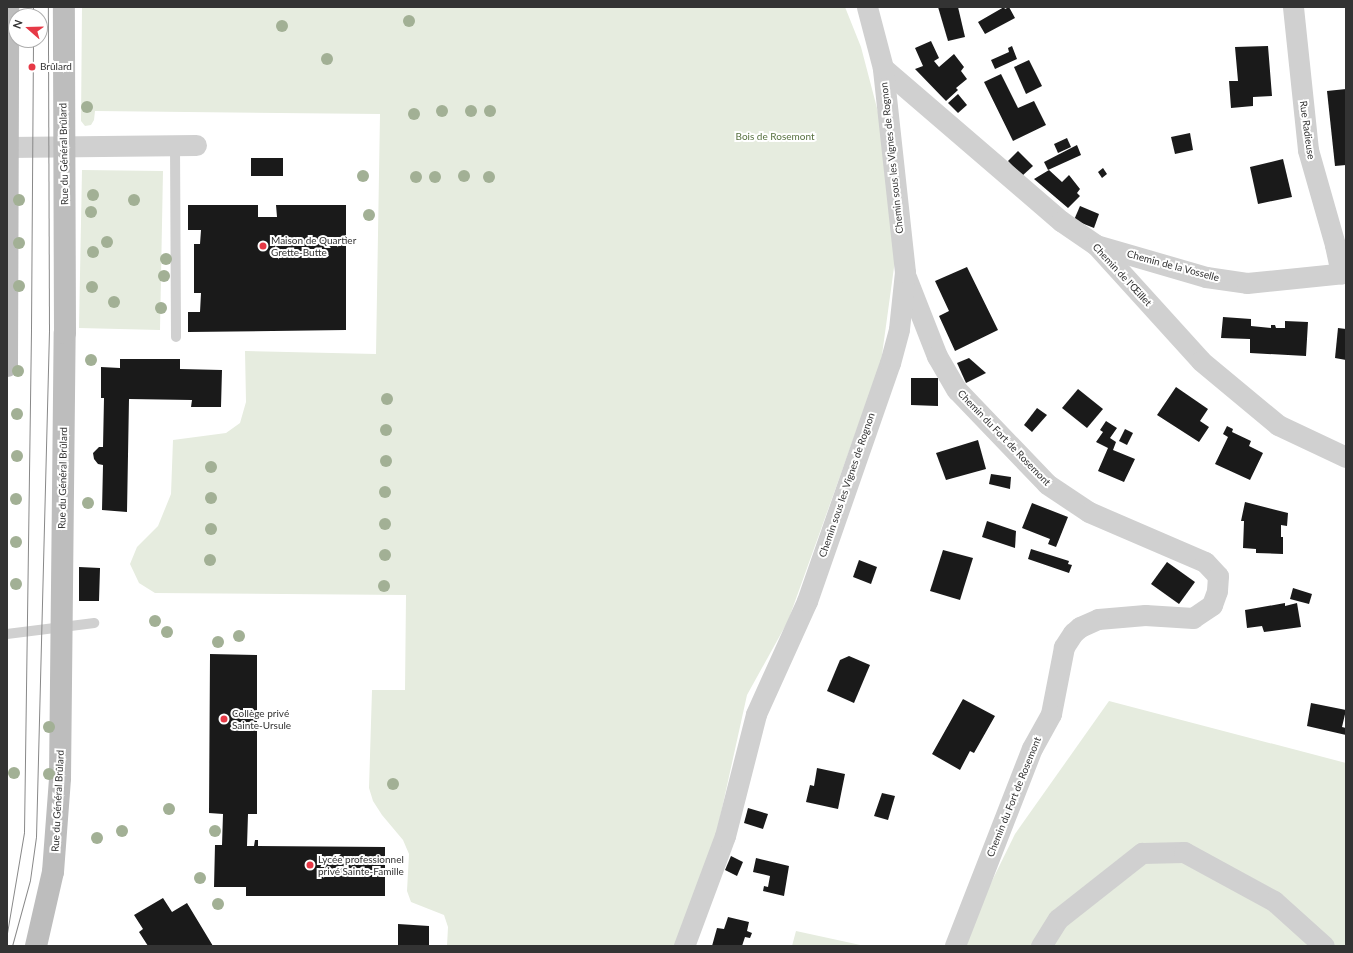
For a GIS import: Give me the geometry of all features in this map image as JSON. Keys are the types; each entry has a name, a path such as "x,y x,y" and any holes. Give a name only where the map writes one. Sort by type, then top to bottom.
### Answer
{"main road":[{"path":"7,366 8,7"},
{"name":"Rue du Général Brûlard","path":"36,946 53,872 58,823 60,778 65,325 64,7"}],"street":[{"name":"Chemin sous les Vignes de Rognon","path":"684,946 725,836 756,714 807,601 890,363 899,329 905,272 882,68 866,7"},
{"name":"Rue Radieuse","path":"1293,7 1308,150 1344,273"},
{"name":"Chemin de l'Œillet","path":"882,68 1061,221 1096,245 1201,361 1278,425 1346,457"},
{"path":"7,147 196,145"},
{"name":"Chemin de la Vosselle","path":"1096,245 1206,277 1247,283 1344,273"},
{"name":"Chemin du Fort de Rosemont","path":"905,272 937,356 957,390 1047,484 1089,512 1205,562 1218,576 1217,591 1212,605 1193,618 1145,615 1098,619 1080,627 1073,633 1064,647 1051,714 1032,748 955,946"},
{"path":"1041,946 1058,919 1142,853 1184,852 1274,901 1324,946"}],"lane":[{"path":"175,145 176,337"},
{"path":"7,634 94,623"}],"green space":[{"name":"Bois de Rosemont","path":"82,7 845,7 861,47 883,131 896,253 881,362 788,621 747,695 717,831 676,946 447,946 448,927 444,915 411,902 407,891 409,854 403,840 382,815 373,801 369,788 372,690 405,690 406,595 155,593 139,583 130,564 137,547 158,526 171,494 173,440 226,433 240,423 246,402 245,351 376,354 380,114 95,111 94,120 91,125 85,126 81,121"},
{"path":"82,170 163,171 160,330 79,328"},
{"path":"1109,701 1346,763 1346,946 960,946 1015,834"},
{"path":"796,931 865,946 792,946"}],"building":[{"path":"938,7 958,7 965,37 948,41"},
{"path":"1004,7 1005,9 1009,7 1015,18 985,34 978,22"},
{"path":"931,41 939,58 934,61 939,67 954,54 964,67 961,71 967,79 956,88 958,90 946,101 915,69 923,66 915,48"},
{"path":"1012,46 1017,59 995,69 991,60 1009,52 1008,48"},
{"path":"1268,46 1272,96 1253,97 1253,106 1231,108 1229,81 1238,81 1235,47"},
{"path":"1029,60 1042,86 1026,94 1014,67"},
{"path":"1001,74 1018,108 1034,101 1046,125 1013,141 984,82"},
{"path":"1346,89 1346,165 1335,166 1327,91"},
{"path":"958,94 967,105 958,113 948,103"},
{"path":"1190,133 1193,150 1175,154 1171,137"},
{"path":"1067,138 1071,147 1058,153 1054,144"},
{"path":"1077,145 1081,155 1048,170 1044,162"},
{"path":"1018,151 1033,166 1022,176 1008,161"},
{"path":"251,158 283,158 283,176 251,176"},
{"path":"1283,159 1292,197 1258,204 1250,167"},
{"path":"1103,168 1107,174 1102,178 1098,172"},
{"path":"1049,170 1062,182 1069,175 1080,189 1077,193 1080,196 1068,208 1034,179"},
{"path":"188,205 258,205 258,217 277,217 276,205 346,205 346,330 188,332 188,312 200,312 201,293 194,293 194,244 200,244 201,230 188,230"},
{"path":"1080,206 1099,214 1094,228 1074,220"},
{"path":"967,267 998,330 955,351 939,316 949,311 935,281"},
{"path":"1223,317 1251,319 1251,326 1271,328 1271,325 1275,325 1276,328 1285,328 1285,321 1308,322 1306,356 1250,353 1250,339 1221,338"},
{"path":"1338,328 1346,329 1346,360 1335,358"},
{"path":"969,358 986,373 966,383 957,363"},
{"path":"120,359 180,359 180,369 222,370 221,407 191,407 192,400 129,399 127,512 102,510 103,465 98,464 94,459 93,453 99,447 103,447 104,398 101,398 101,367 120,368"},
{"path":"911,378 938,378 938,406 911,405"},
{"path":"1176,387 1208,409 1200,421 1209,427 1199,442 1157,415"},
{"path":"1078,389 1103,409 1087,428 1062,408"},
{"path":"1037,408 1047,415 1032,432 1024,425"},
{"path":"1106,421 1117,428 1110,438 1116,442 1113,450 1135,459 1124,482 1098,471 1108,448 1096,442 1103,432 1100,430"},
{"path":"1227,426 1233,429 1232,432 1251,441 1249,446 1263,453 1250,480 1215,464 1228,437 1223,434"},
{"path":"1125,429 1133,433 1127,445 1119,441"},
{"path":"978,440 986,469 946,480 936,453"},
{"path":"991,474 1011,477 1010,489 989,484"},
{"path":"1245,502 1288,513 1287,526 1281,525 1283,554 1256,553 1256,549 1243,548 1244,521 1241,521"},
{"path":"1032,503 1068,517 1056,547 1048,544 1050,539 1022,528"},
{"path":"987,521 1016,531 1015,548 982,537"},
{"path":"1031,549 1069,561 1068,564 1072,565 1069,573 1028,559"},
{"path":"943,550 973,558 960,600 930,591"},
{"path":"859,560 877,567 871,584 853,577"},
{"path":"1167,562 1195,582 1179,604 1151,584"},
{"path":"79,567 100,568 99,601 79,601"},
{"path":"1293,588 1312,594 1309,604 1290,599"},
{"path":"1285,603 1285,606 1297,603 1301,627 1264,632 1262,626 1247,628 1245,610"},
{"path":"210,654 257,655 257,814 248,814 247,846 254,846 255,840 258,840 258,846 385,847 385,896 246,896 246,887 214,887 215,845 222,845 223,814 209,813"},
{"path":"849,656 870,665 854,703 827,691 840,660"},
{"path":"963,699 995,716 974,753 970,751 960,770 932,754"},
{"path":"1311,703 1346,710 1342,727 1346,728 1346,735 1307,726"},
{"path":"817,768 845,774 838,809 806,802 810,785 814,786"},
{"path":"882,793 895,796 888,820 874,816"},
{"path":"748,808 768,814 763,829 744,823"},
{"path":"731,856 743,862 737,876 725,870"},
{"path":"756,858 789,866 784,896 763,891 764,886 768,887 770,876 753,872"},
{"path":"163,898 172,912 187,903 213,946 148,946 139,932 143,929 134,915"},
{"path":"728,917 749,922 747,931 752,933 750,938 745,937 742,946 712,946 717,928 724,929"},
{"path":"398,924 429,926 429,946 398,946"}],"tram line":[{"path":"12,946 30,880 36,837 49,331 48,7"},
{"path":"7,933 24,832 31,329 33,48"}],"place":[{"name":"Brûlard","path":"32,67"},
{"name":"Maison de Quartier Grette-Butte","path":"263,246"},
{"name":"Collège privé Sainte-Ursule","path":"224,719"},
{"name":"Lycée professionnel privé Sainte-Famille","path":"310,865"}]}
